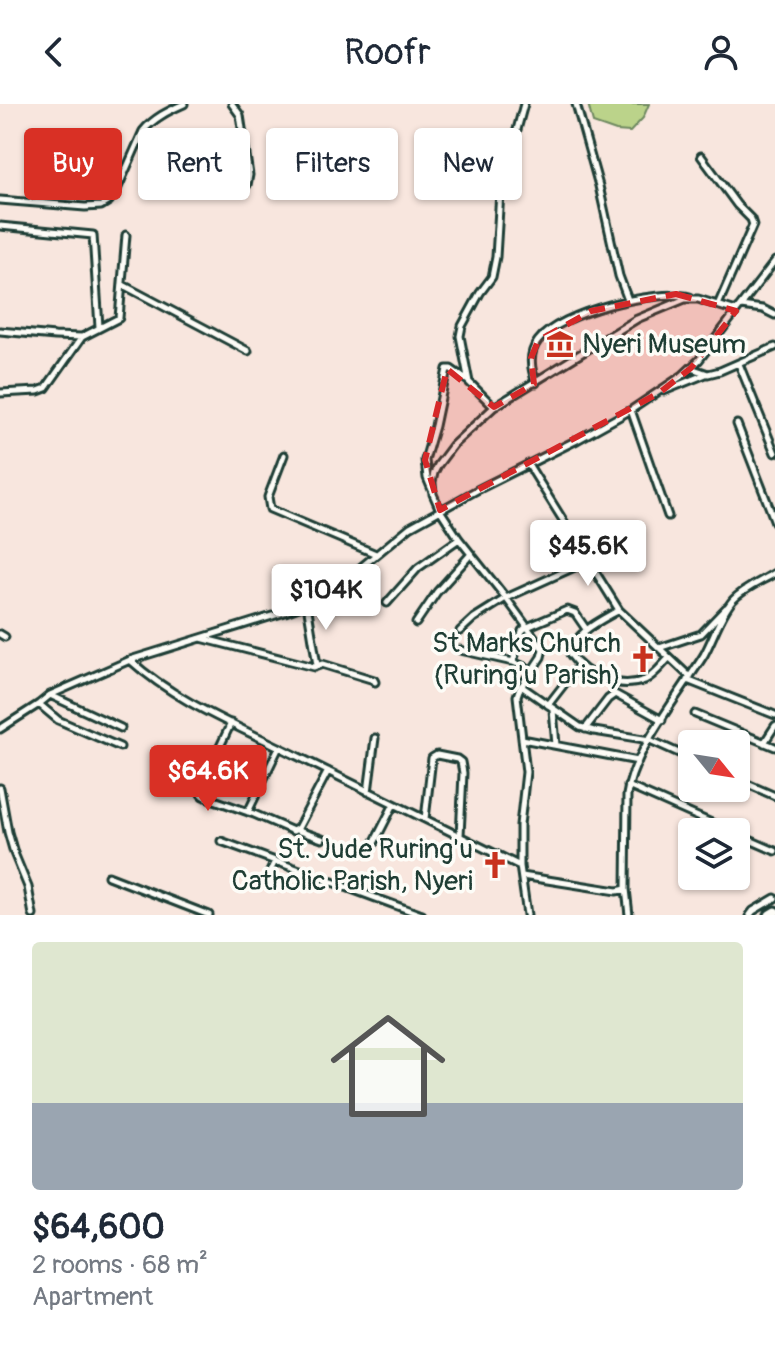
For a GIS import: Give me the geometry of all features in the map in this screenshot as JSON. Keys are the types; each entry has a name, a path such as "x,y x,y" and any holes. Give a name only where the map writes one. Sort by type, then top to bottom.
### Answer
{"street":[{"path":"0,200 101,206 116,192 143,131 164,113 184,104"},
{"path":"232,104 240,115 242,128"},
{"path":"469,382 460,336 462,326 492,277 500,192 524,104"},
{"path":"576,104 599,186 619,276 628,300"},
{"path":"701,156 753,225 718,305"},
{"path":"0,226 93,235 99,327"},
{"path":"0,393 46,388 82,337 120,317 126,235"},
{"path":"0,729 50,695 130,660 307,604 337,587 410,527 631,410 691,368 775,261"},
{"path":"123,285 248,351"},
{"path":"536,383 531,367 533,349 538,341 548,332 591,311 628,300 676,294 738,309 763,309 775,315"},
{"path":"433,494 432,482 438,465 453,445 494,407 637,319 674,302 698,299"},
{"path":"0,331 82,337"},
{"path":"659,393 725,370 775,347"},
{"path":"739,364 775,453"},
{"path":"691,368 708,374"},
{"path":"494,407 469,382 447,369 425,460 427,478 440,510 543,649 517,696 526,772 520,825 520,866 527,915"},
{"path":"631,410 668,516"},
{"path":"737,424 775,522"},
{"path":"284,455 268,497 270,509 376,554"},
{"path":"528,464 584,549"},
{"path":"528,464 619,610 688,678 774,715"},
{"path":"387,603 418,568 459,539"},
{"path":"416,623 437,592 471,554"},
{"path":"460,631 474,618 506,598 588,561"},
{"path":"659,648 701,634 739,594 775,573"},
{"path":"629,915 626,889 628,786 638,761 732,602"},
{"path":"307,604 317,665"},
{"path":"513,662 522,631 528,627 567,610 580,617 586,629"},
{"path":"619,610 579,636 570,650 571,657 579,665 606,681 634,682 647,679 669,658"},
{"path":"200,638 314,667 322,664 375,682"},
{"path":"460,650 513,662 532,670"},
{"path":"130,660 180,697 520,866"},
{"path":"556,745 550,707 579,665"},
{"path":"521,686 585,729 650,740 678,753"},
{"path":"585,729 615,694 662,720"},
{"path":"50,695 121,728"},
{"path":"39,704 68,726 120,747"},
{"path":"695,714 775,747"},
{"path":"231,723 201,787 201,794 290,830 322,839"},
{"path":"764,743 775,726"},
{"path":"368,792 375,738"},
{"path":"522,739 638,761"},
{"path":"248,812 279,747"},
{"path":"425,819 432,758 437,755 457,759 461,762 463,773 460,836"},
{"path":"296,830 328,771"},
{"path":"750,785 775,796"},
{"path":"628,786 700,818"},
{"path":"0,788 8,832 28,887 33,915"},
{"path":"373,845 394,804"},
{"path":"750,840 775,851"},
{"path":"221,841 422,915"},
{"path":"265,882 275,861"},
{"path":"108,876 209,915"},
{"path":"522,876 617,891 626,889"},
{"path":"750,915 775,898"}],"highlighted area":[{"path":"676,294 736,311 691,368 659,393 440,510 425,460 447,369 494,407 534,384 531,358 538,341 591,311"}],"green space":[{"path":"588,104 649,104 643,118 630,132 593,123"}],"place":[{"name":"Nyeri Museum","path":"560,344"},
{"name":"St Marks Church (Ruring'u Parish)","path":"643,659"},
{"name":"St. Jude Ruring'u Catholic Parish, Nyeri","path":"495,865"}]}
